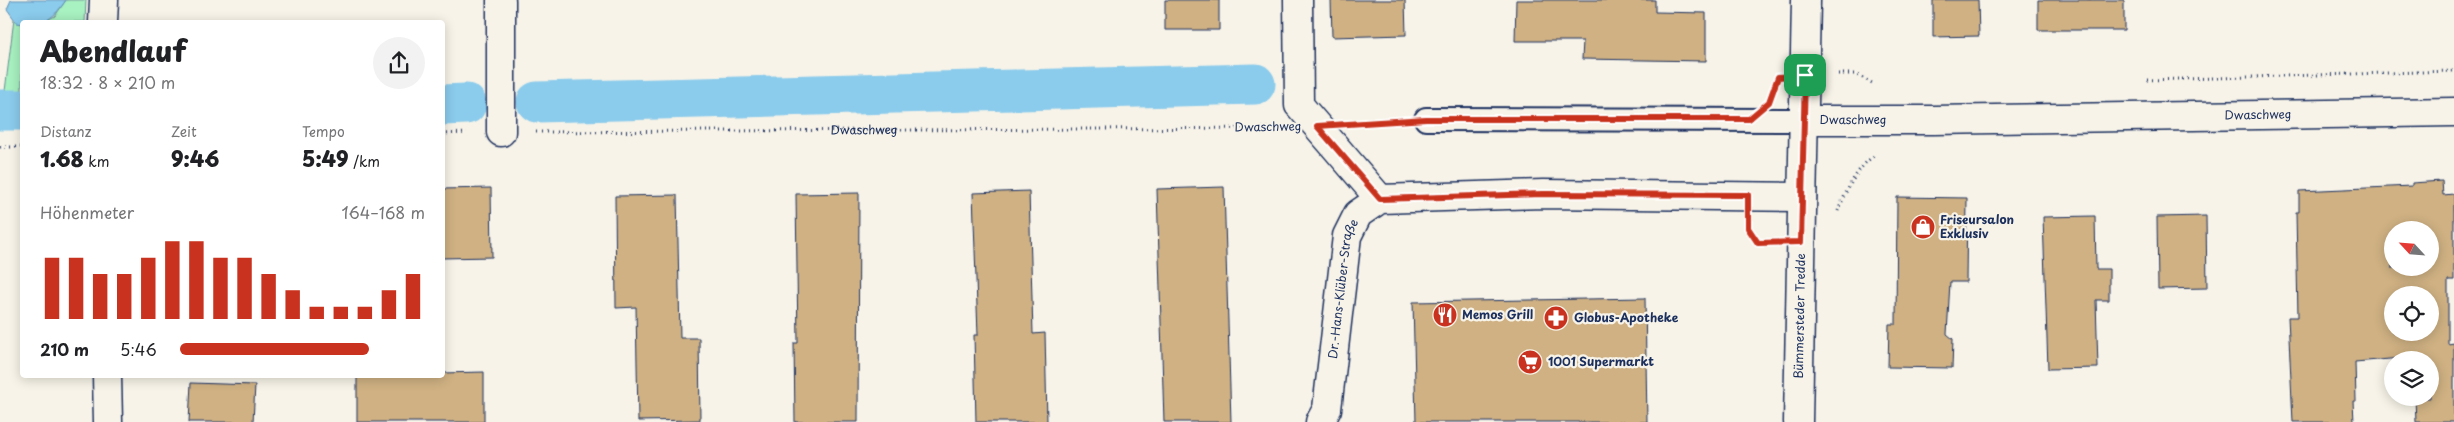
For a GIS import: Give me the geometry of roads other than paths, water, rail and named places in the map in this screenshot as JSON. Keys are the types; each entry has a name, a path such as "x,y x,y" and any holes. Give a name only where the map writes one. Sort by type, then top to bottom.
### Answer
{"street":[{"path":"103,20 104,0"},
{"path":"501,0 501,132"},
{"path":"1298,0 1299,105 1380,199 1543,194 1802,197"},
{"name":"Bümmersteder Tredde","path":"1798,422 1806,0"},
{"name":"Dwaschweg","path":"1804,120 1944,120 2454,112"},
{"name":"Dr.-Hans-Klüber-Straße","path":"1320,422 1327,409 1347,236 1358,214 1380,199"},
{"path":"107,378 108,422"}],"lane":[{"name":"Dwaschweg","path":"1426,119 1804,120"}],"water":[{"path":"11,0 66,0 56,13 47,20 20,20 20,23 17,23 7,9"}],"waterway":[{"path":"537,102 1255,84"},
{"path":"445,105 466,104"},
{"path":"0,110 20,110"}],"place":[{"name":"Friseursalon Exklusiv","path":"1923,227"},
{"name":"Memos Grill","path":"1445,315"},
{"name":"Globus-Apotheke","path":"1556,318"},
{"name":"1001 Supermarkt","path":"1530,362"}]}
